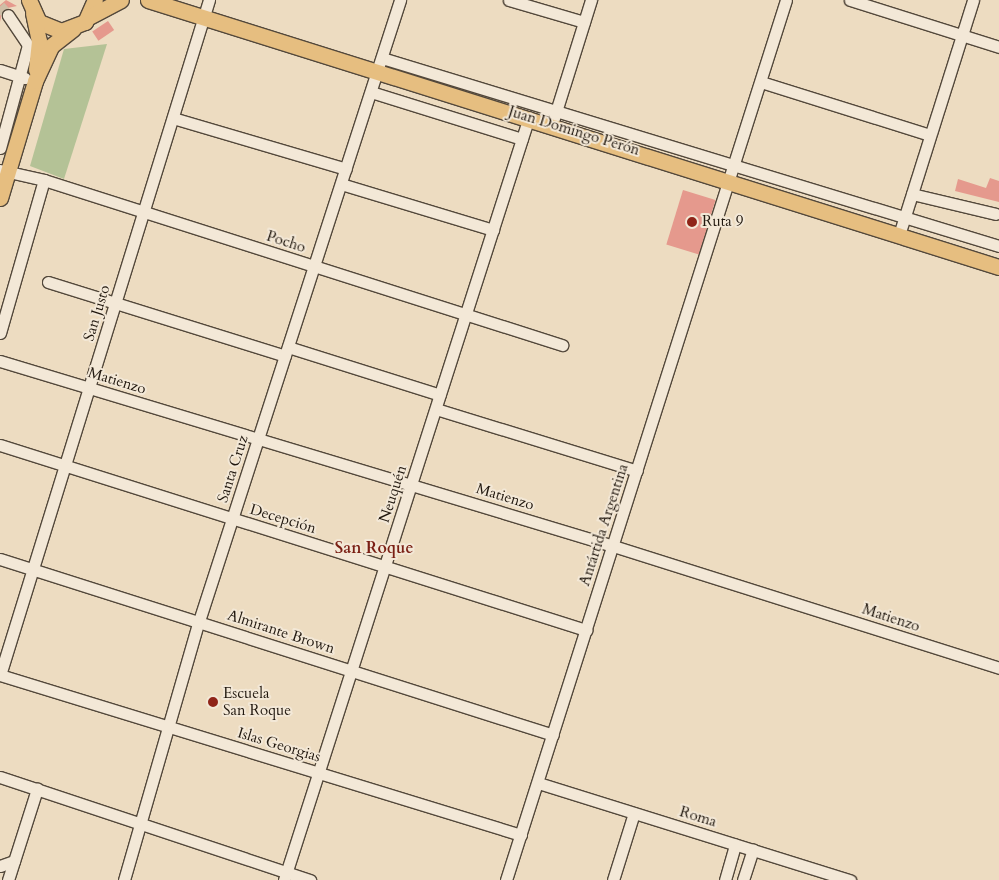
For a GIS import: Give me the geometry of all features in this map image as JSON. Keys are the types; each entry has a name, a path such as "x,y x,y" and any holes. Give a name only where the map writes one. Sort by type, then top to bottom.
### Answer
{"main road":[{"path":"89,17 96,0"},
{"path":"0,198 4,169 36,81 51,46 89,17 120,0"},
{"name":"Juan Domingo Perón","path":"148,0 380,64 529,117 554,118 730,180 999,267"},
{"path":"31,6 50,28 73,29"},
{"path":"31,6 39,41 36,81"}],"street":[{"name":"San Justo","path":"0,675 209,0"},
{"name":"Santa Cruz","path":"124,880 199,621 400,0"},
{"path":"510,0 584,22"},
{"path":"554,118 591,0"},
{"name":"Antártida Argentina","path":"506,880 736,164 786,0"},
{"path":"850,0 999,46"},
{"path":"899,235 973,0"},
{"path":"0,148 28,45 8,15"},
{"name":"Juan Domingo Perón","path":"380,64 554,118 736,164 999,246"},
{"path":"0,70 36,81"},
{"path":"761,82 930,135"},
{"path":"371,92 522,139"},
{"name":"Neuquén","path":"285,876 529,117"},
{"path":"173,118 346,169"},
{"name":"Pocho","path":"4,169 44,180 466,316 562,345"},
{"path":"0,333 44,180"},
{"path":"341,184 493,230"},
{"path":"912,194 996,214"},
{"path":"48,282 440,395"},
{"name":"Matienzo","path":"0,361 613,546 999,668"},
{"path":"436,410 637,471"},
{"name":"Decepción","path":"0,445 63,467 586,630"},
{"name":"Almirante Brown","path":"0,559 553,735"},
{"name":"Islas Georgias","path":"0,675 521,835"},
{"path":"0,777 141,822 285,876 310,880"},
{"name":"Roma","path":"538,783 850,880"},
{"path":"8,880 38,789"},
{"path":"613,880 634,813"},
{"path":"725,880 735,844"},
{"path":"743,880 753,850"},
{"path":"0,866 14,861"}],"green space":[{"path":"107,44 64,179 30,166 64,49"}],"building":[{"path":"6,0 17,6 3,9 0,22 0,5"},
{"path":"108,21 114,30 98,41 92,32"},
{"path":"990,178 999,181 999,202 955,191 958,179 986,188"},
{"name":"Ruta 9","path":"683,190 716,200 699,254 666,245"}],"tunnel":[{"path":"0,6 8,15"}],"place":[{"name":"Ruta 9","path":"692,222"},
{"name":"Escuela San Roque","path":"213,702"}],"district":[{"name":"San Roque","path":"374,548"}]}
